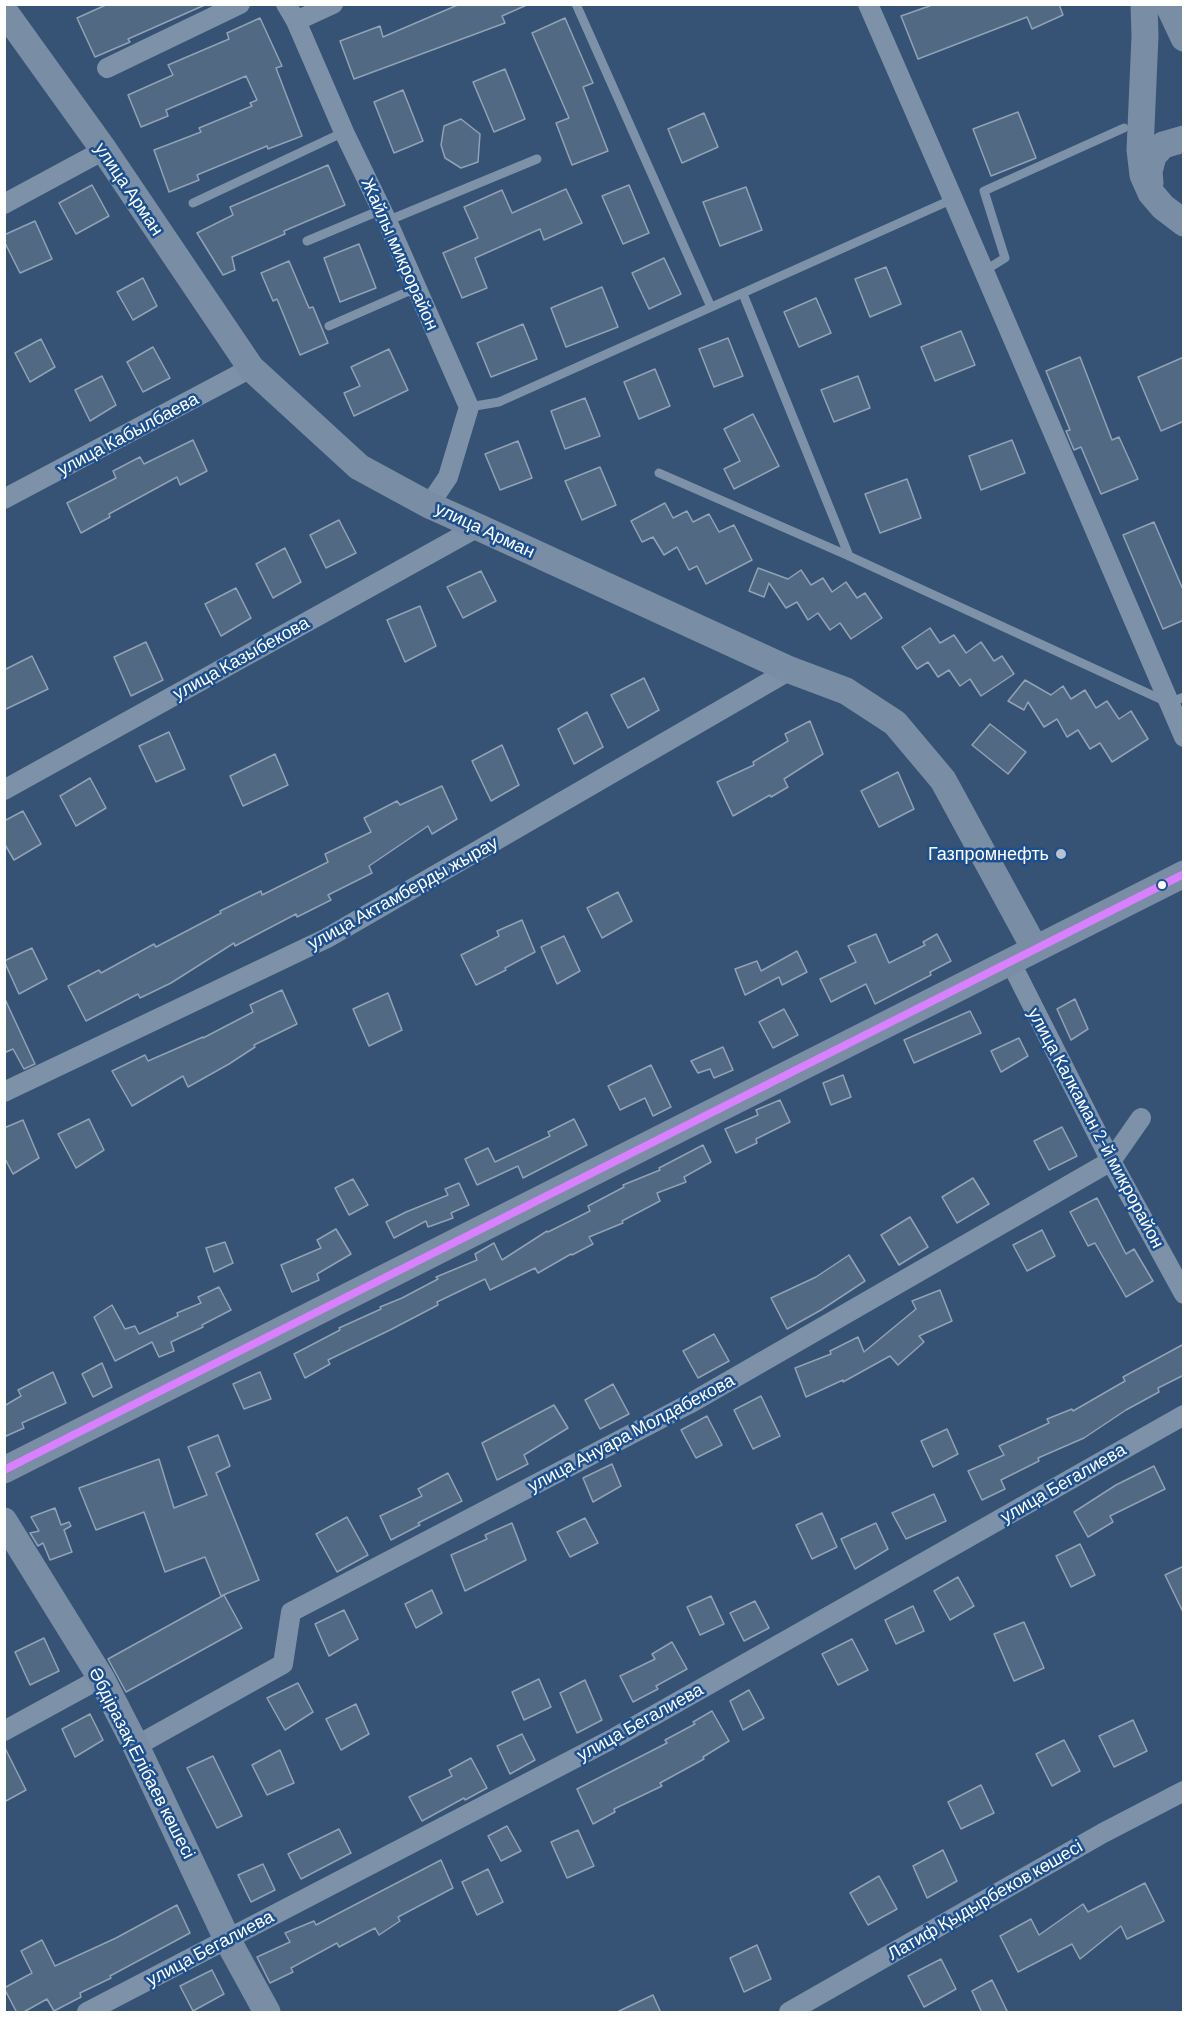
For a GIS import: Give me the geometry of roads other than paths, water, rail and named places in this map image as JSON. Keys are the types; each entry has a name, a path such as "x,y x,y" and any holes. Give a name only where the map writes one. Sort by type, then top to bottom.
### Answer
{"street":[{"path":"107,68 240,4"},
{"path":"291,13 333,4"},
{"path":"868,4 984,271 1176,700 1184,736"},
{"path":"1144,4 1145,36 1140,150 1143,175 1151,193 1163,207 1184,223"},
{"path":"1168,4 1184,38"},
{"name":"улица Арман","path":"4,11 104,150 251,368 359,467 429,505 790,670 846,691 895,723 943,780 1035,949"},
{"name":"Жайлы микрорайон","path":"291,13 469,407"},
{"path":"1151,193 1149,171 1153,156 1163,145 1184,139"},
{"path":"4,204 104,150"},
{"name":"улица Кабылбаева","path":"4,499 251,368"},
{"path":"429,505 447,477 469,407"},
{"name":"улица Казыбекова","path":"4,790 478,527"},
{"name":"улица Актамберды жырау","path":"4,1092 327,938 790,670"},
{"path":"4,1470 1184,874"},
{"name":"улица Калкаман 2-й микрорайон","path":"1010,961 1111,1161 1184,1294"},
{"name":"улица Ануара Молдабекова","path":"136,1746 283,1664 291,1612 689,1404 1111,1161 1140,1118"},
{"name":"улица Бегалиева","path":"87,2013 616,1737 1184,1415"},
{"name":"Әбдіразақ Елібаев көшесі","path":"4,1521 101,1678 136,1746 227,1938 267,2013"},
{"path":"4,1731 101,1678"},
{"name":"Латиф Қыдырбеков көшесі","path":"789,2013 1103,1833 1184,1791"}],"lane":[{"path":"576,4 711,307"},
{"path":"984,271 1005,258 984,191 1124,128"},
{"path":"193,203 344,132"},
{"path":"307,241 384,216 537,159"},
{"path":"469,407 499,402 953,199"},
{"path":"329,326 416,288"},
{"path":"743,294 849,556"},
{"path":"659,473 1176,700"}],"place":[{"name":"Газпромнефть","path":"1061,854"}]}
